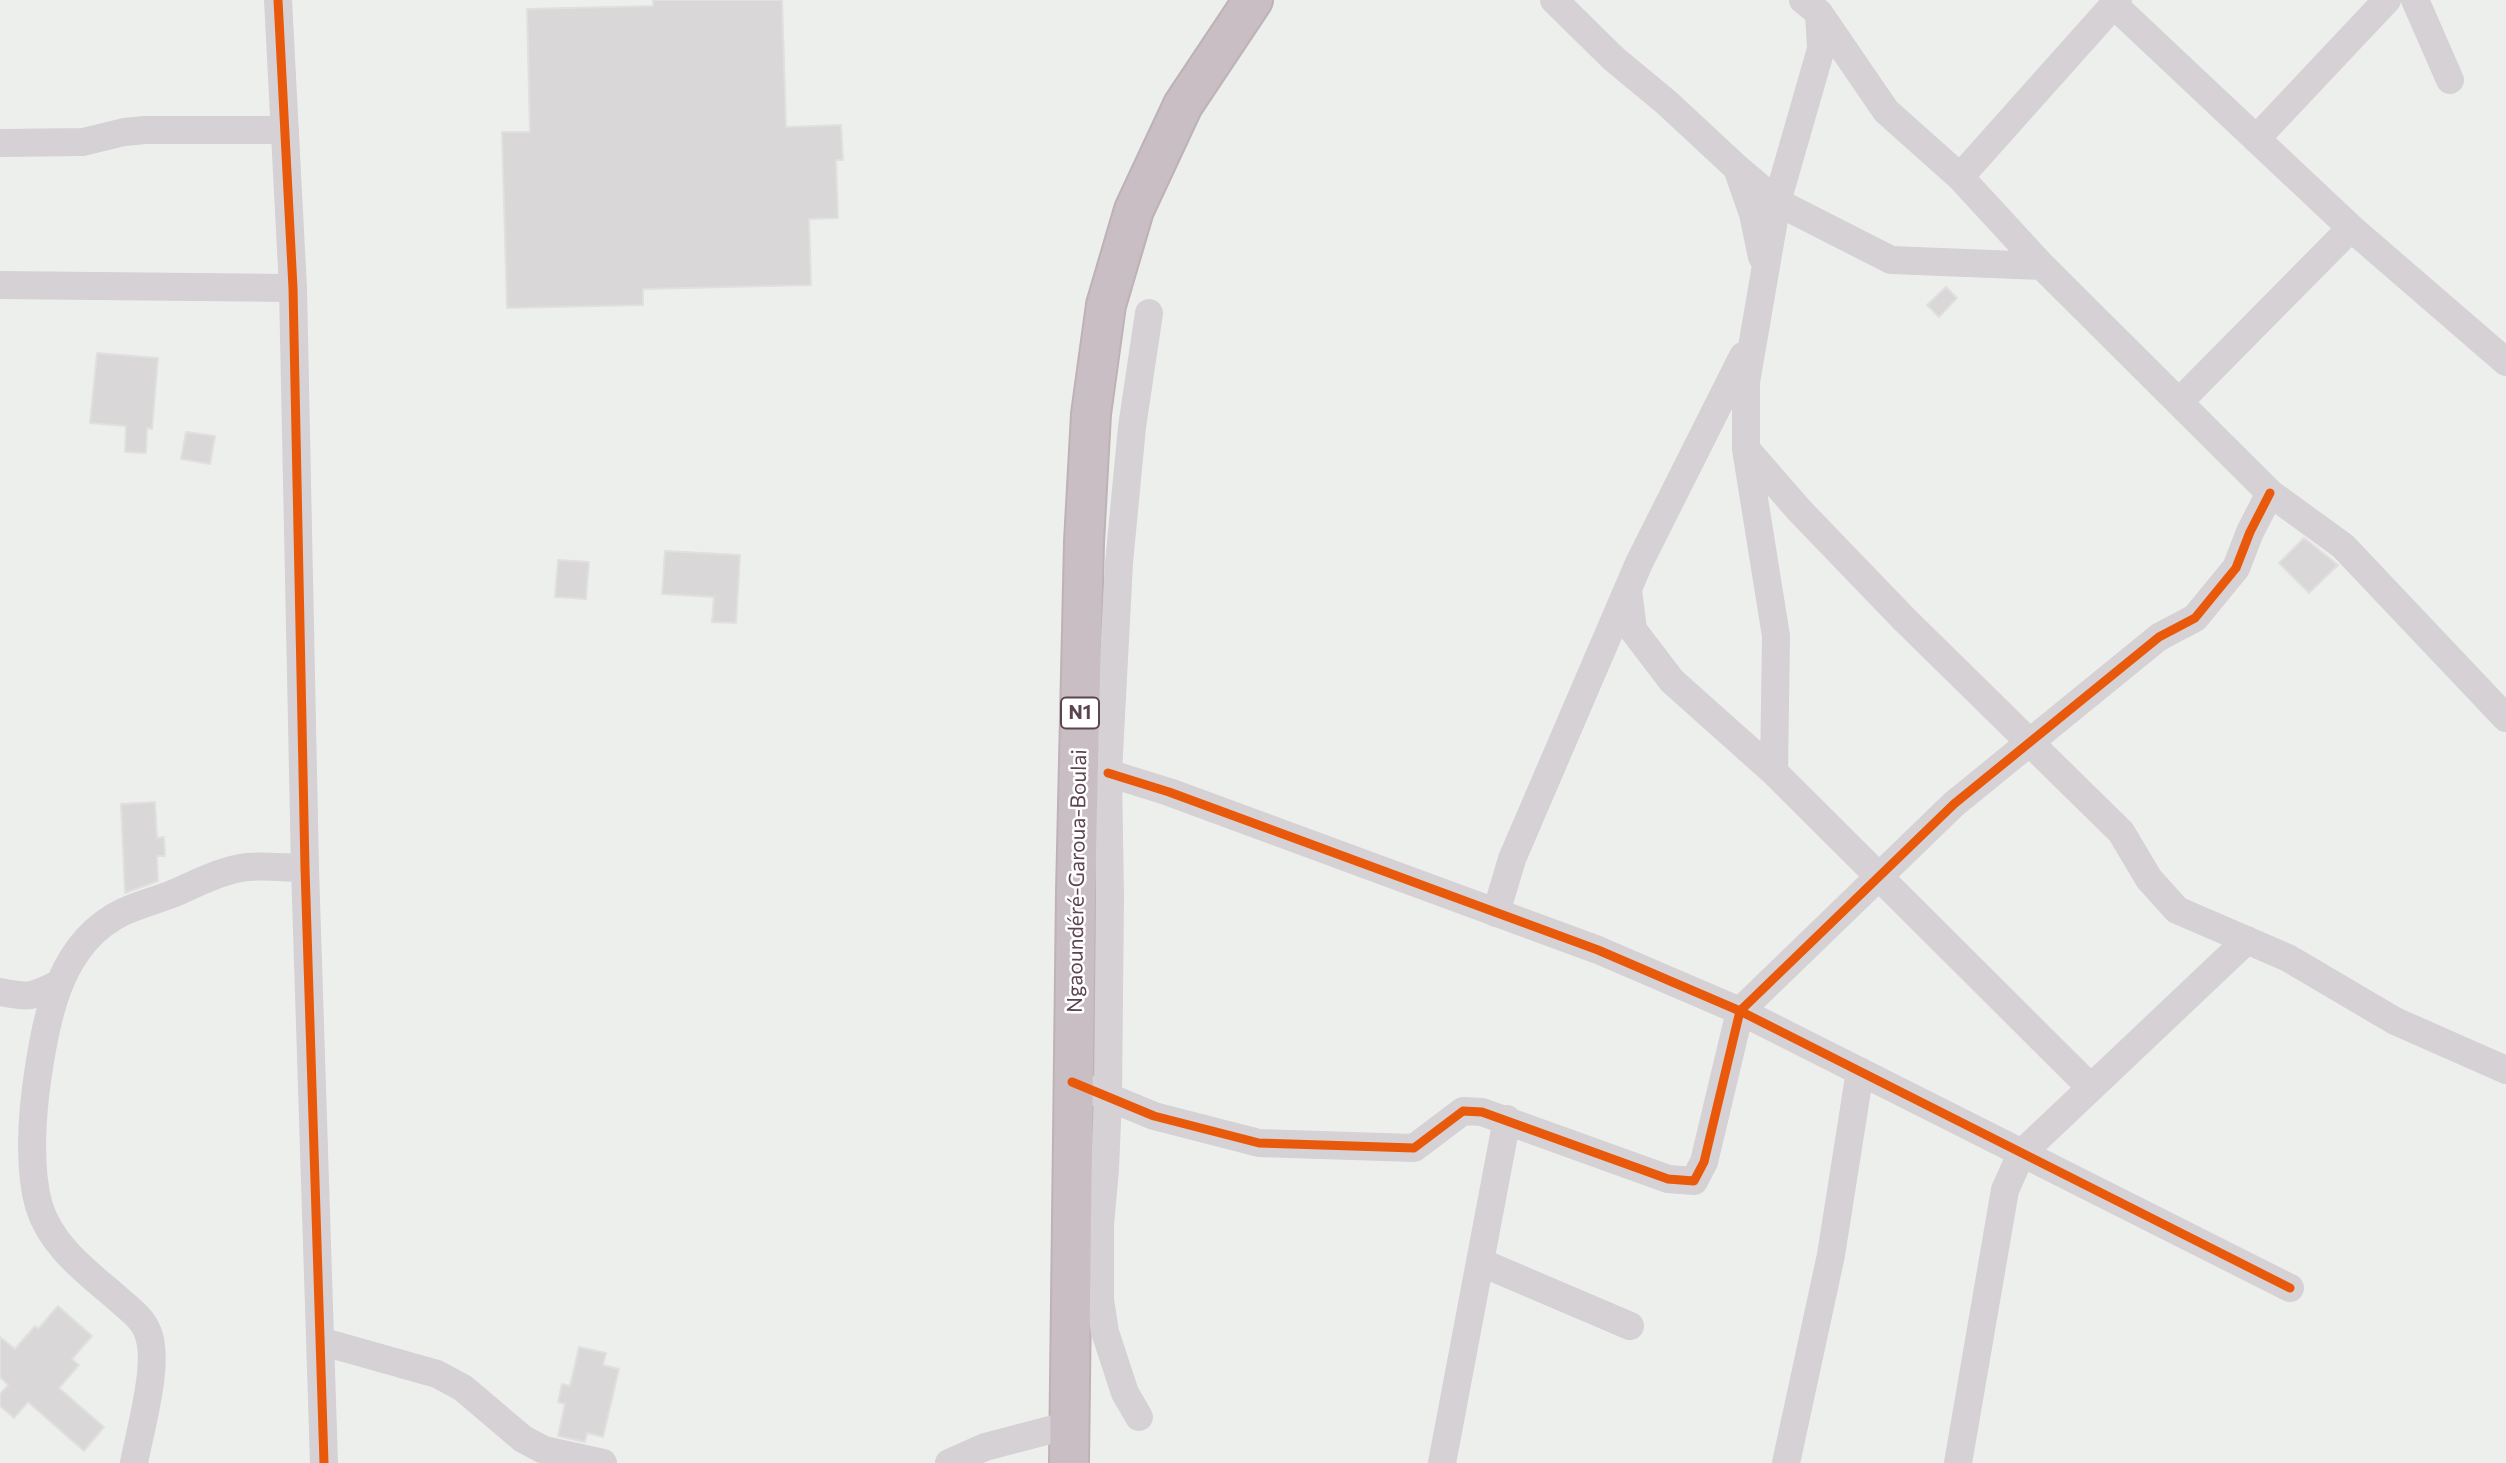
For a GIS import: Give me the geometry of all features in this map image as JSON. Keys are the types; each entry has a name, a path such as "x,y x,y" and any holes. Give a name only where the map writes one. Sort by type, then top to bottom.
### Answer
{"highway":[{"name":"Ngaoundéré-Garoua-Boulai","path":"1069,1463 1072,1083 1084,542 1091,414 1106,305 1134,210 1183,105 1253,0"}],"street":[{"path":"278,0 293,288 305,868 324,1463"},
{"path":"1554,0 1614,59 1777,202 1891,260 2042,266"},
{"path":"2256,139 2387,0"},
{"path":"2415,0 2450,80"},
{"path":"1961,177 2116,2 2351,228 2506,362"},
{"path":"1811,7 1886,111 1961,177 2042,266 2270,493 2343,546 2506,718"},
{"path":"1774,772 1776,636 1745,449 1746,382 1777,202 1821,49 1811,7"},
{"path":"0,143 83,142 145,130 285,130"},
{"path":"1737,168 1754,214 1766,273"},
{"path":"2179,402 2351,228"},
{"path":"0,285 293,288"},
{"path":"1139,1417 1125,1393 1105,1332 1100,1300 1100,1224 1108,1097 1108,773 1119,563 1132,427 1149,313"},
{"path":"1496,913 1512,859 1628,590 1755,333"},
{"path":"1745,449 1799,510 1905,619 2122,832 2149,879 2177,910 2288,958 2395,1021 2506,1070"},
{"path":"1072,1083 1154,1116 1259,1143 1414,1148 1463,1111 1482,1112 1668,1179 1694,1181 1704,1161 1740,1011 1954,804 2159,637 2195,618 2236,568 2250,531 2270,493"},
{"path":"1628,590 1633,630 1672,681 1774,772 2090,1087"},
{"path":"1108,773 1168,792 1598,950 1740,1011 2290,1289"},
{"path":"134,1463 153,1363 152,1346 148,1331 135,1313 78,1265 57,1241 40,1206 33,1159 35,1093 44,1032 58,984 73,956 100,927 122,913 218,875 247,867 305,868"},
{"path":"1076,893 1109,867"},
{"path":"1958,1463 2005,1190 2021,1154 2247,940"},
{"path":"0,992 24,997 36,995 58,984"},
{"path":"1786,1463 1830,1255 1860,1071"},
{"path":"1442,1463 1507,1119"},
{"path":"1480,1262 1630,1326"},
{"path":"320,1341 437,1374 463,1388 523,1439 544,1450 603,1463"},
{"path":"949,1463 985,1447 1069,1425"}],"building":[{"path":"653,0 782,0 786,127 841,125 843,160 836,160 838,218 809,219 811,285 643,289 643,305 507,308 502,132 530,132 527,9 653,6"},
{"path":"1946,287 1957,298 1939,317 1927,305"},
{"path":"97,353 158,358 152,429 147,428 146,453 125,452 126,426 90,423"},
{"path":"186,432 215,436 210,464 181,459"},
{"path":"2304,538 2338,565 2309,593 2279,563"},
{"path":"665,551 740,555 736,623 712,622 714,597 662,594"},
{"path":"558,560 589,562 586,599 555,597"},
{"path":"155,802 157,838 164,837 165,856 157,856 158,881 125,893 121,804"},
{"path":"58,1306 92,1336 72,1359 79,1365 59,1388 104,1427 84,1451 28,1402 14,1418 0,1406 0,1394 8,1385 0,1377 0,1337 15,1349 35,1326 38,1329"},
{"path":"579,1347 606,1353 603,1365 619,1369 603,1437 587,1433 585,1442 558,1436 565,1404 558,1402 562,1384 570,1386"}],"cycle path":[{"path":"278,0 293,288 305,868 324,1463"},
{"path":"1072,1082 1154,1116 1259,1143 1414,1148 1463,1111 1482,1112 1668,1179 1694,1181 1704,1162 1740,1011 1954,804 2159,637 2195,618 2236,568 2250,532 2270,493"},
{"path":"1108,773 1169,792 1598,950 1740,1011 2290,1288"}]}
